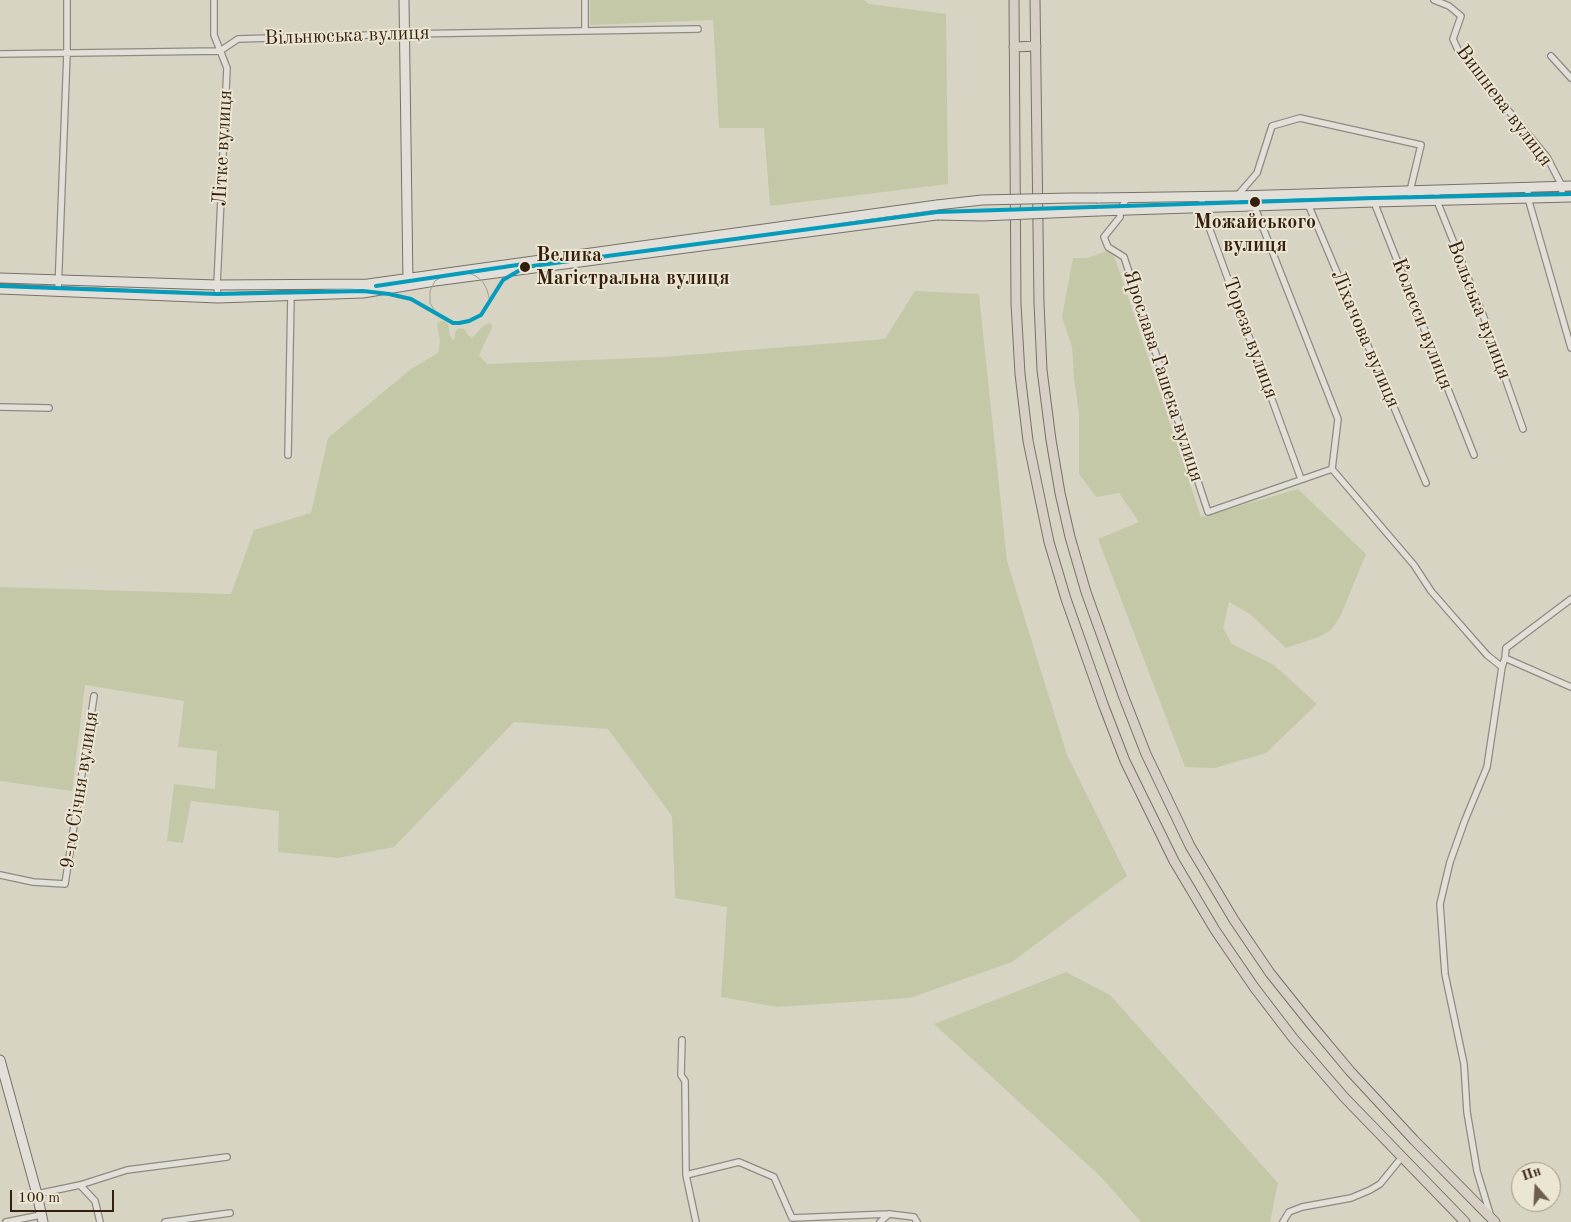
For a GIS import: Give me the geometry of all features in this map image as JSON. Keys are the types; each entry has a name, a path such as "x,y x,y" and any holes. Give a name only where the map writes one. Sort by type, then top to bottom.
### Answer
{"main road":[{"path":"404,0 408,281"},
{"path":"1014,0 1016,304 1020,374 1028,441 1049,542 1066,599 1102,704 1125,761 1174,861 1215,930 1254,987 1293,1038 1344,1097 1465,1222"},
{"path":"1036,0 1039,303 1042,370 1051,440 1070,537 1086,592 1122,695 1146,754 1190,846 1234,920 1270,972 1350,1070 1414,1140 1493,1220"},
{"path":"1014,47 1036,46"},
{"path":"0,289 218,298 363,293 408,281 982,200 1202,197 1566,186"},
{"path":"0,278 217,285 368,284 408,281 937,215 982,216 1237,206 1566,198"},
{"path":"0,1060 42,1218"}],"street":[{"path":"58,291 67,53 67,0"},
{"name":"Літке вулиця","path":"214,0 214,35 227,68 217,285 218,298"},
{"path":"585,0 586,31"},
{"name":"Вишнева вулиця","path":"1434,0 1449,6 1461,16 1454,39 1458,50 1547,157 1566,186 1566,198"},
{"name":"Вільнюська вулиця","path":"0,54 220,51 238,40 405,34 698,29"},
{"path":"1551,56 1571,78"},
{"path":"1237,206 1237,196 1257,173 1272,126 1300,118 1421,145 1410,191 1410,201"},
{"path":"1528,187 1528,198 1571,348"},
{"name":"Вольська вулиця","path":"1437,190 1437,201 1483,315 1523,429"},
{"name":"Колесси вулиця","path":"1375,191 1374,202 1474,456"},
{"name":"Ліхачова вулиця","path":"1309,193 1308,204 1426,483"},
{"path":"1255,195 1254,206 1338,419 1332,469 1414,565 1431,591 1487,655 1502,667"},
{"name":"Тореза вулиця","path":"1202,197 1202,208 1301,480"},
{"name":"Ярослава Гашека вулиця","path":"1127,198 1120,210 1120,217 1104,238 1108,248 1124,257 1208,512 1301,480"},
{"path":"288,455 291,295"},
{"path":"0,407 49,408"},
{"path":"1301,480 1332,469"},
{"path":"1493,1220 1477,1171 1467,1112 1464,1064 1445,974 1440,904 1450,862 1464,820 1488,767 1506,648 1571,599"},
{"path":"1506,658 1571,687"},
{"name":"9-го Січня вулиця","path":"0,876 32,882 65,884 94,696"},
{"path":"682,1040 681,1075 685,1081 686,1175 696,1222"},
{"path":"37,1194 80,1185 126,1170 227,1157"},
{"path":"1284,1222 1289,1212 1351,1198 1370,1190 1380,1184 1402,1157"},
{"path":"686,1175 739,1162 774,1177 792,1218 889,1214 914,1217 917,1222"},
{"path":"80,1185 95,1201 100,1222"},
{"path":"165,1222 230,1213"},
{"path":"880,1222 889,1214"},
{"path":"6,1222 42,1218"}],"green space":[{"path":"590,0 864,0 869,4 946,14 948,184 770,206 764,128 719,128 713,20 590,25"},
{"path":"1110,250 1116,261 1201,517 1298,489 1366,554 1340,617 1331,630 1319,637 1286,648 1250,614 1229,602 1223,628 1232,644 1274,665 1317,704 1266,753 1215,768 1185,767 1098,539 1139,522 1119,493 1096,497 1079,474 1079,414 1072,347 1062,317 1073,258 1087,258"},
{"path":"915,291 979,294 1007,561 1067,755 1127,876 1012,962 910,998 777,1007 721,997 727,907 675,898 672,816 608,729 514,722 394,847 338,858 278,852 279,811 191,801 183,843 167,841 174,784 215,789 217,751 178,747 184,701 85,685 72,791 0,781 0,587 231,594 254,530 311,513 328,438 411,369 438,353 440,341 437,323 445,321 448,324 450,336 453,340 455,332 459,328 464,329 472,338 483,326 489,323 492,325 479,355 487,364 662,357 885,339"},
{"path":"1066,972 1110,995 1278,1183 1270,1222 1141,1222 1101,1177 934,1024"}],"tram line":[{"path":"466,272 476,276 483,282 490,301"},
{"path":"436,313 430,303 430,291 435,281 445,275"}],"transit line":[{"path":"0,286 217,294 363,291 411,299 453,323 459,323 469,321 481,315 503,280 525,267 937,212 1374,198 1571,194"},
{"path":"376,286 524,264"}],"place":[{"name":"Можайського вулиця","path":"1255,202"},
{"name":"Велика Магістральна вулиця","path":"525,267"}]}
